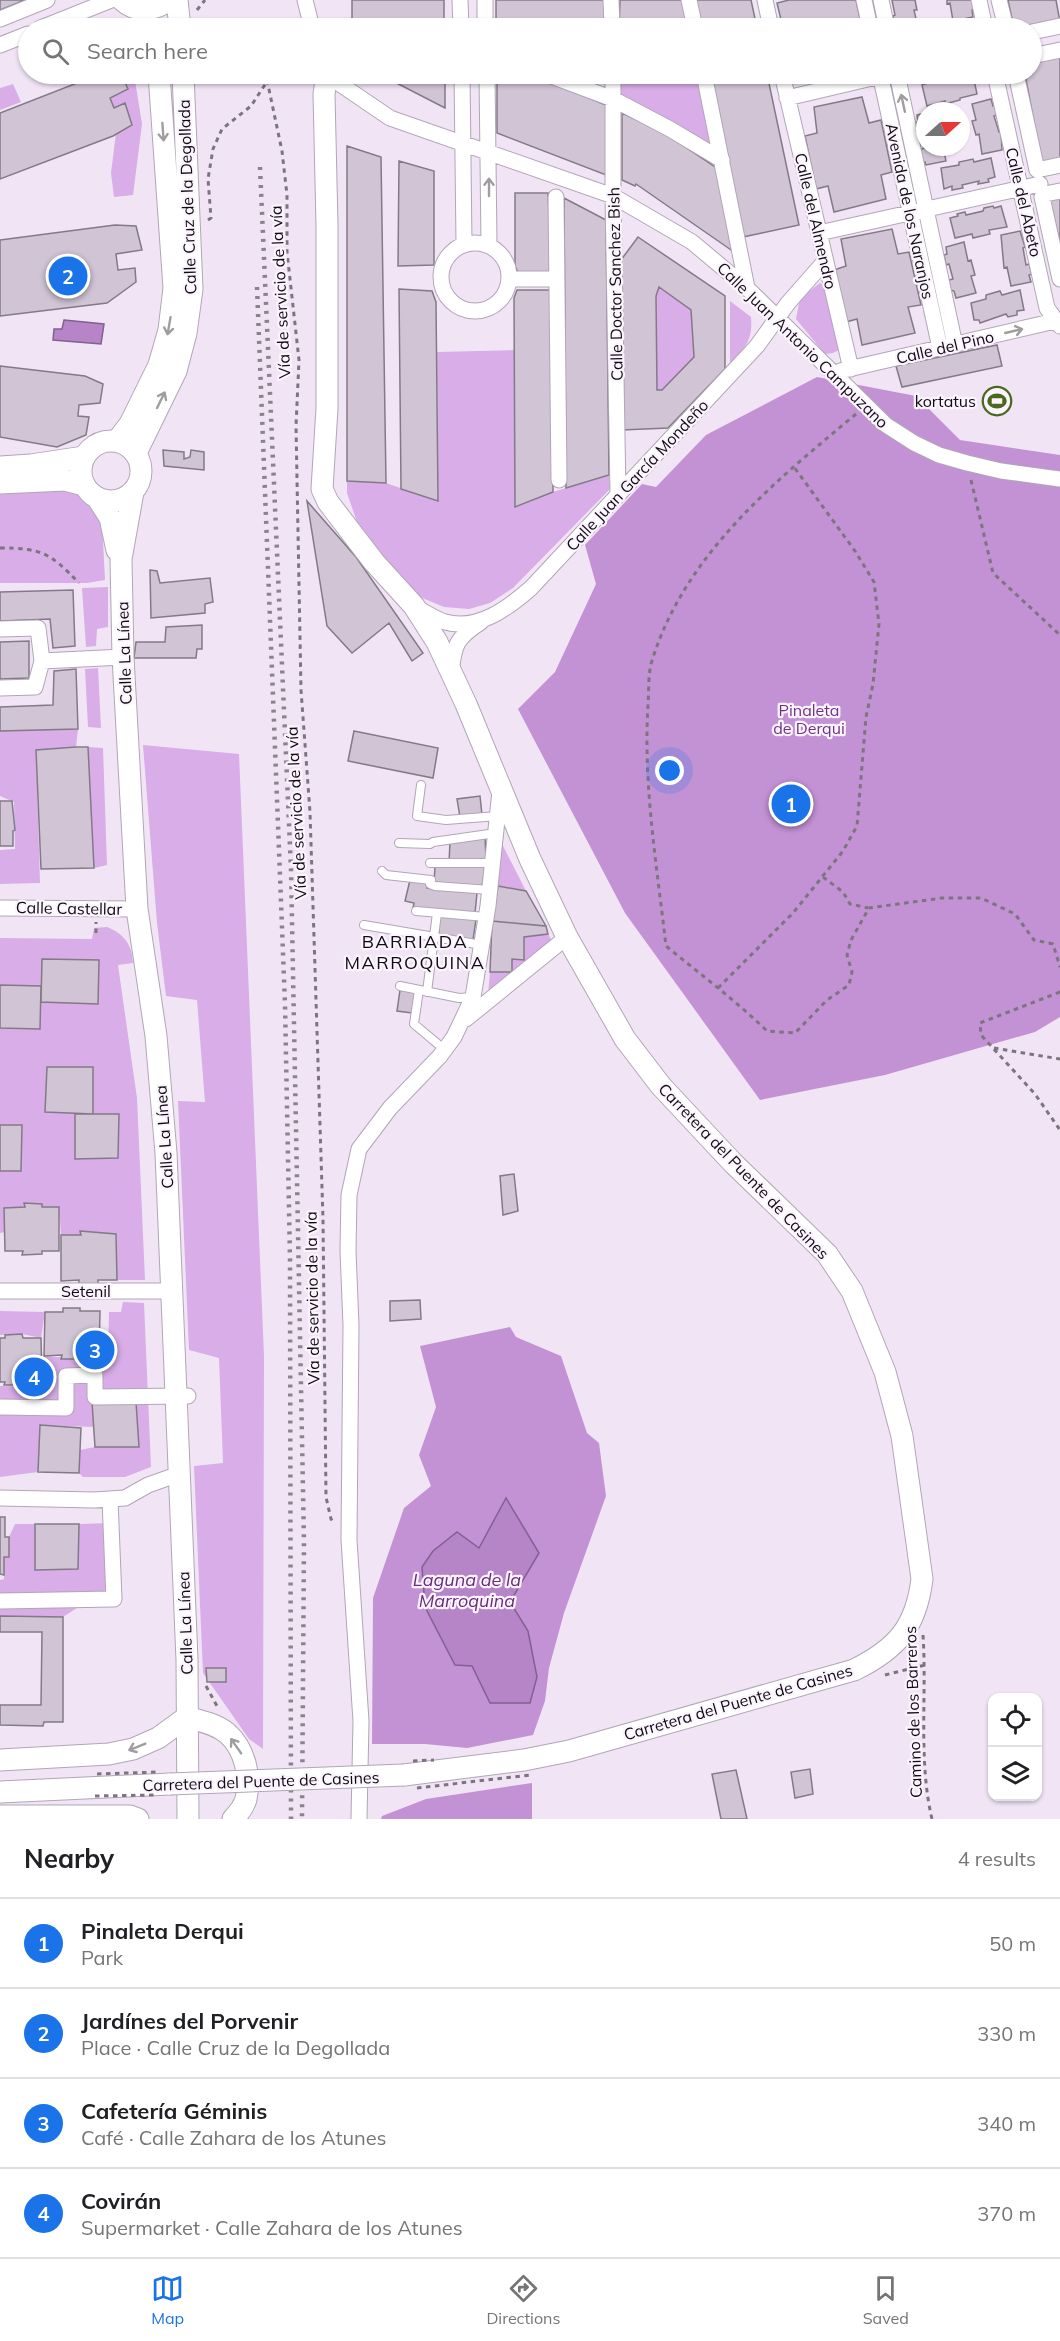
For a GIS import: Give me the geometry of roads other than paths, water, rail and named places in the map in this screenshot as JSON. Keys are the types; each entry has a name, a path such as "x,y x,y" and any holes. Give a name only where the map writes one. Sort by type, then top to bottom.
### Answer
{"street":[{"path":"0,19 47,0"},
{"path":"66,18 111,0"},
{"path":"122,0 147,18"},
{"path":"149,18 154,8 169,0"},
{"path":"177,0 179,18"},
{"path":"305,0 310,18"},
{"path":"460,0 461,18"},
{"path":"485,0 485,18"},
{"path":"611,0 612,18"},
{"path":"689,0 693,18"},
{"path":"765,0 769,18"},
{"path":"864,0 868,18"},
{"path":"881,0 885,18"},
{"path":"979,0 983,18"},
{"path":"999,0 1004,18"},
{"path":"1042,30 1060,26"},
{"path":"0,45 18,38"},
{"path":"1042,54 1060,50"},
{"name":"Calle Cruz de la Degollada","path":"117,441 130,424 159,365 169,330 174,288 160,84"},
{"name":"Calle Cruz de la Degollada","path":"136,453 176,371 186,333 192,289 183,84"},
{"name":"Calle Juan García Mondeño","path":"326,84 327,408 322,489 328,502 374,562 414,606 436,642 466,704"},
{"name":"Calle Juan Antonio Campuzano","path":"340,84 390,118 613,196 692,242 747,288 835,372 886,425 914,443 939,455 967,463 1001,471 1060,479"},
{"path":"462,84 465,144 464,244"},
{"path":"487,84 489,245"},
{"path":"573,84 613,99 722,160"},
{"name":"Calle Doctor Sanchez Bish","path":"613,84 618,495"},
{"path":"706,84 747,288"},
{"name":"Calle del Almendro","path":"784,84 851,369"},
{"path":"787,98 844,84"},
{"name":"Avenida de los Naranjos","path":"886,84 948,346"},
{"name":"Avenida de los Naranjos","path":"898,84 917,211"},
{"name":"Calle del Abeto","path":"997,84 1047,308 1058,324"},
{"path":"1018,84 1060,279"},
{"path":"819,233 1040,184 1060,165"},
{"path":"1040,184 1045,194 1060,191"},
{"path":"556,197 559,480"},
{"path":"472,242 489,245 504,259 509,279 507,290 491,307 480,311 468,311 458,307 449,299 440,278 447,257 454,249 464,244 472,242"},
{"name":"Calle Juan García Mondeño","path":"414,606 445,622 461,623 484,620 502,610 531,588 758,346 798,290 825,261"},
{"path":"509,279 556,279"},
{"name":"Calle del Pino","path":"835,372 1058,324"},
{"path":"0,483 65,480 91,492 117,501 133,492 140,482 142,472 136,453 124,443 117,441 98,443 90,449 84,457 81,476 91,492"},
{"path":"0,467 84,457"},
{"name":"Calle La Línea","path":"91,492 110,518 120,559 137,909 162,1098 172,1291 182,1396 179,1474 187,1660 188,1819"},
{"name":"Calle La Línea","path":"120,559 133,492"},
{"path":"451,676 454,647 470,629 484,620"},
{"path":"445,622 436,642 447,643 461,639"},
{"path":"0,629 38,628 42,660 35,687 0,688"},
{"path":"42,660 123,657"},
{"name":"Carretera del Puente de Casines","path":"0,1792 404,1775 494,1765 569,1751 854,1670 878,1659 902,1636 919,1603 921,1570 902,1436 885,1372 852,1291 827,1254 733,1163 661,1086 625,1039 567,937 530,859 466,704"},
{"path":"359,1819 361,1721 349,1540 351,1325 348,1251 349,1195 359,1149 390,1108 445,1050 463,1021 473,996 490,890 501,786"},
{"name":"Calle Castellar","path":"0,908 137,909"},
{"path":"463,1021 567,937"},
{"name":"Setenil","path":"0,1291 172,1291"},
{"path":"0,1407 66,1408 66,1376 95,1375 95,1397 182,1396"},
{"path":"0,1498 126,1498 148,1485 179,1474"},
{"path":"0,1601 114,1599 110,1499"},
{"path":"0,1760 109,1754 133,1749 158,1738 187,1717 212,1724 227,1734 241,1750 246,1768 246,1800 233,1819"},
{"path":"0,1816 130,1816 138,1819"}],"lane":[{"path":"421,785 417,816 446,820 498,816"},
{"path":"399,843 430,844 496,833"},
{"path":"430,863 493,863"},
{"path":"382,871 386,875 431,880 430,884 435,886 490,890"},
{"path":"416,911 486,917"},
{"path":"436,913 435,937 414,1024 445,1050"},
{"path":"364,926 482,945"},
{"path":"400,986 459,998 473,996"}],"water":[{"path":"64,320 104,324 101,344 53,340 54,329 62,329"},
{"name":"Laguna de la Marroquina","path":"506,1498 539,1553 510,1602 528,1631 537,1677 530,1703 490,1703 472,1666 455,1665 425,1607 422,1567 433,1551 457,1532 479,1548"}],"railway":[{"path":"260,167 291,869 304,1542 302,1819"},
{"path":"257,287 285,1004 290,1260 291,1819"}],"place":[{"name":"Jardínes del Porvenir","path":"68,276"},
{"name":"kortatus","path":"997,401"},
{"name":"Pinaleta Derqui","path":"791,804"},
{"name":"Cafetería Géminis","path":"95,1350"},
{"name":"Covirán","path":"34,1377"}],"district":[{"name":"BARRIADA MARROQUINA","path":"415,952"}],"park label":[{"name":"Pinaleta de Derqui","path":"809,719"}]}
